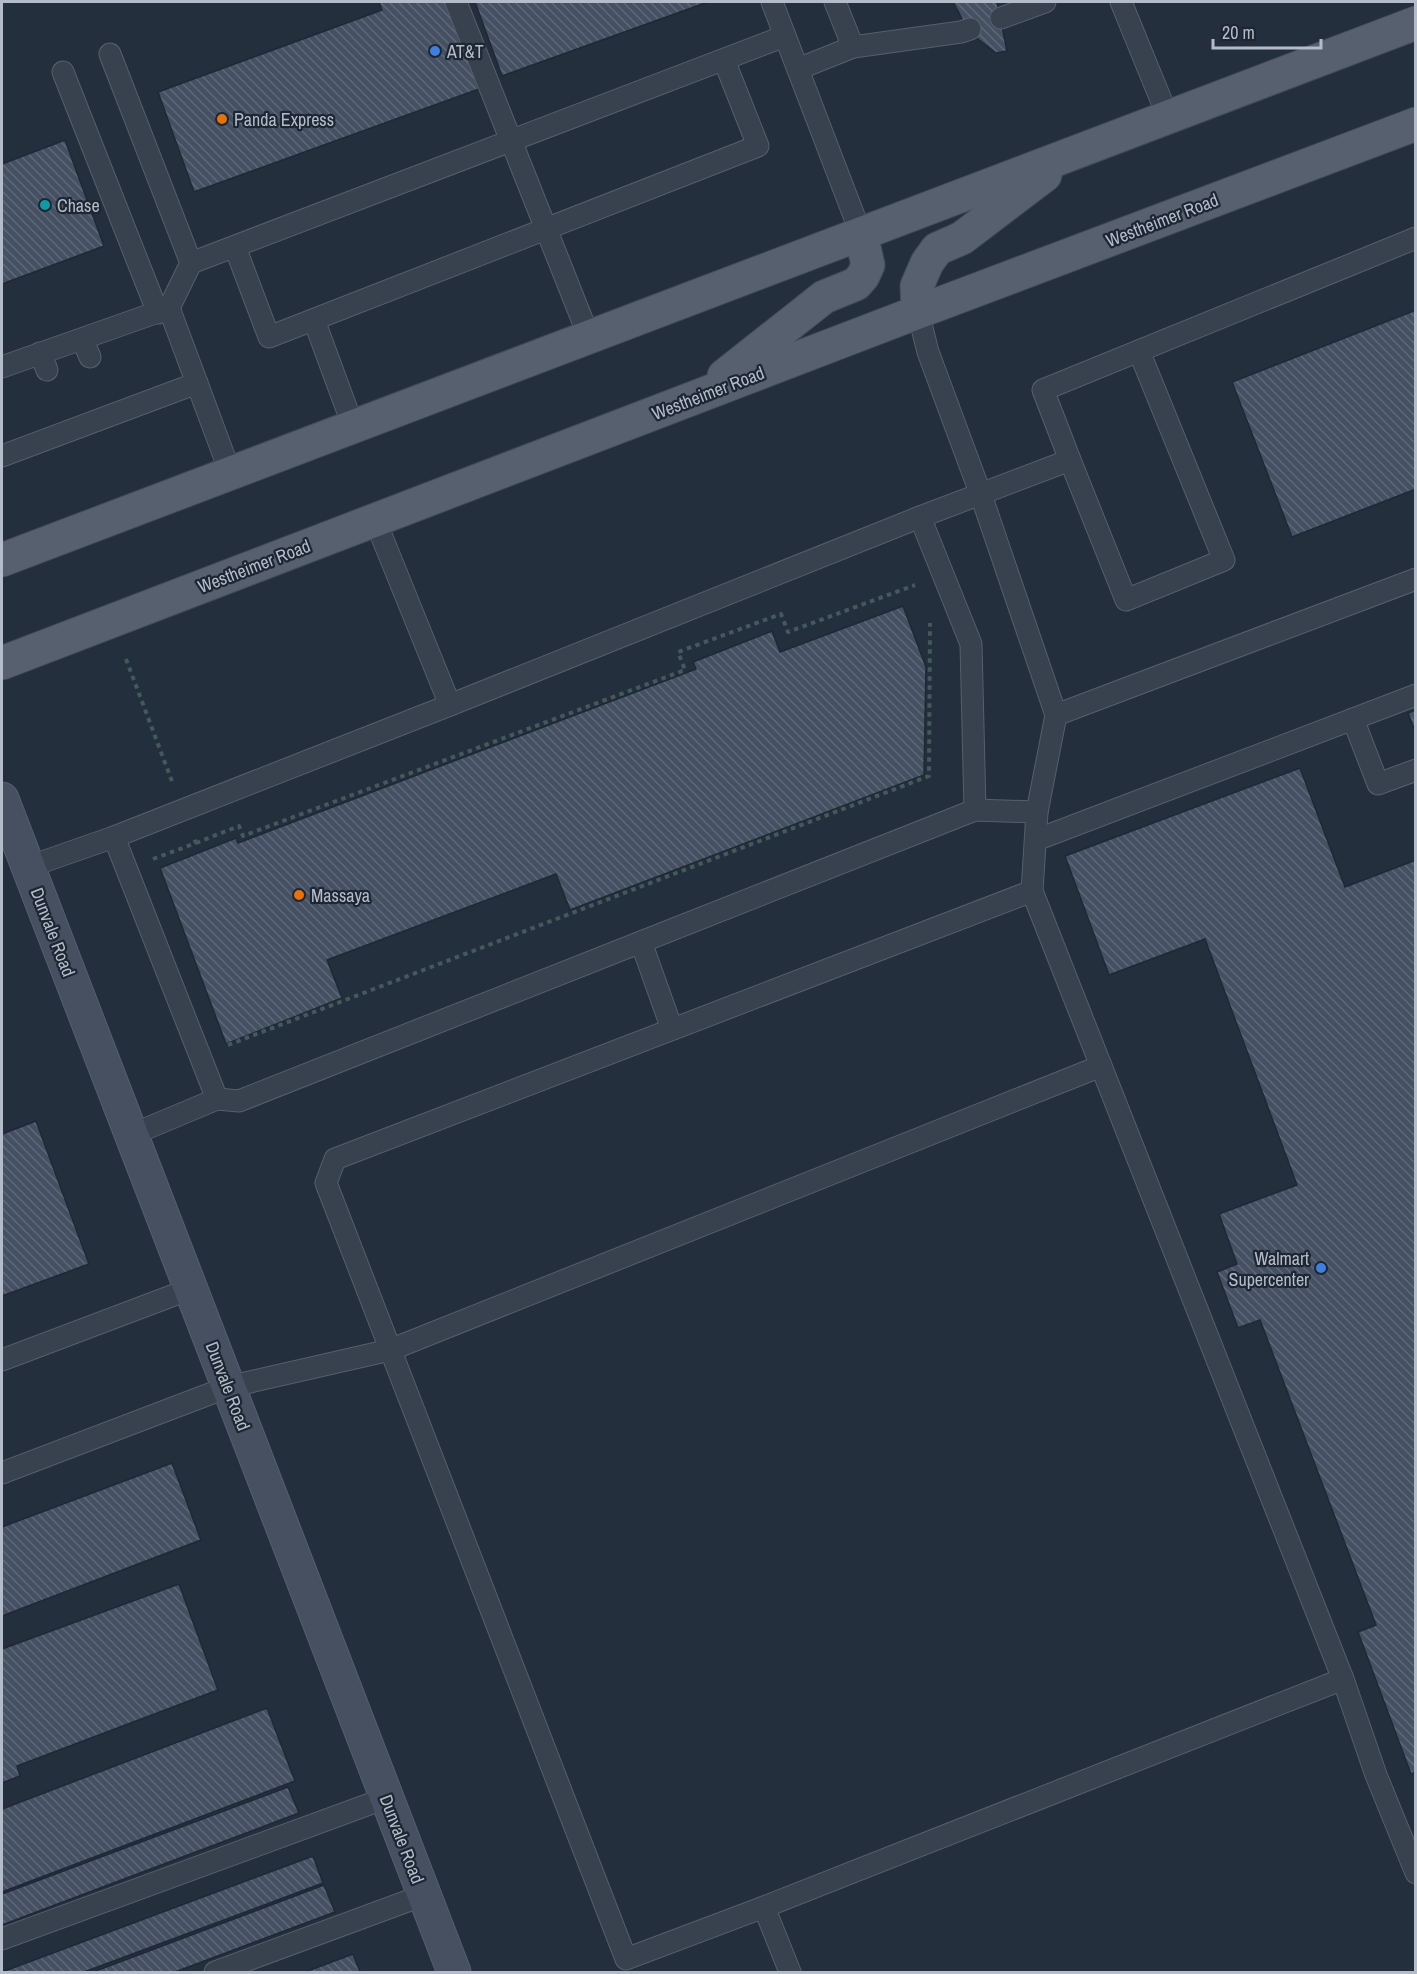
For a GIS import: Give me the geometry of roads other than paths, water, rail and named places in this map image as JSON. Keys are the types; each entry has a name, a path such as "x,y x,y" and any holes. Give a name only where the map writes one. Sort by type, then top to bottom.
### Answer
{"main road":[{"path":"2,560 1416,23"},
{"name":"Westheimer Road","path":"2,663 1416,124"},
{"path":"918,312 917,286 927,263 937,249 962,238 1075,152"},
{"path":"699,396 824,297 856,284 868,265 861,234"}],"street":[{"name":"Dunvale Road","path":"2,799 454,1972"}],"lane":[{"path":"456,2 589,337"},
{"path":"772,2 861,234"},
{"path":"836,2 853,47"},
{"path":"1001,18 1045,2"},
{"path":"1121,2 1167,117"},
{"path":"798,69 853,47 970,29"},
{"path":"2,367 43,362 127,332 164,310 190,263 785,36"},
{"path":"110,54 190,263"},
{"path":"235,247 269,337 314,320 758,146 724,60"},
{"path":"63,72 197,383 230,472"},
{"path":"1139,351 1224,560 1126,600 1043,390 1416,238"},
{"path":"918,312 928,352 981,495 1056,715 1037,812 1032,891 1343,1679 1376,1775 1416,1873"},
{"path":"314,320 353,426"},
{"path":"2,456 19,440 109,405 152,389 197,383"},
{"path":"28,867 114,837 920,517 1070,460"},
{"path":"920,517 971,644 975,810"},
{"path":"375,520 450,705"},
{"path":"1056,715 1416,579"},
{"path":"1035,840 1416,695"},
{"path":"1353,719 1378,784 1416,770"},
{"path":"131,1135 217,1100 239,1101 975,810 1037,812"},
{"path":"114,837 217,1100"},
{"path":"1032,891 335,1159 326,1183 626,1959 1343,1679"},
{"path":"641,942 672,1029"},
{"path":"2,1473 228,1387 390,1350 1101,1066"},
{"path":"2,1360 190,1288"},
{"path":"2,1939 386,1798"},
{"path":"215,1972 424,1895"},
{"path":"764,1907 790,1972"}],"place":[{"name":"AT&T","path":"435,51"},
{"name":"Panda Express","path":"222,119"},
{"name":"Chase","path":"45,205"},
{"name":"Massaya","path":"299,895"},
{"name":"Walmart Supercenter","path":"1321,1268"}]}
